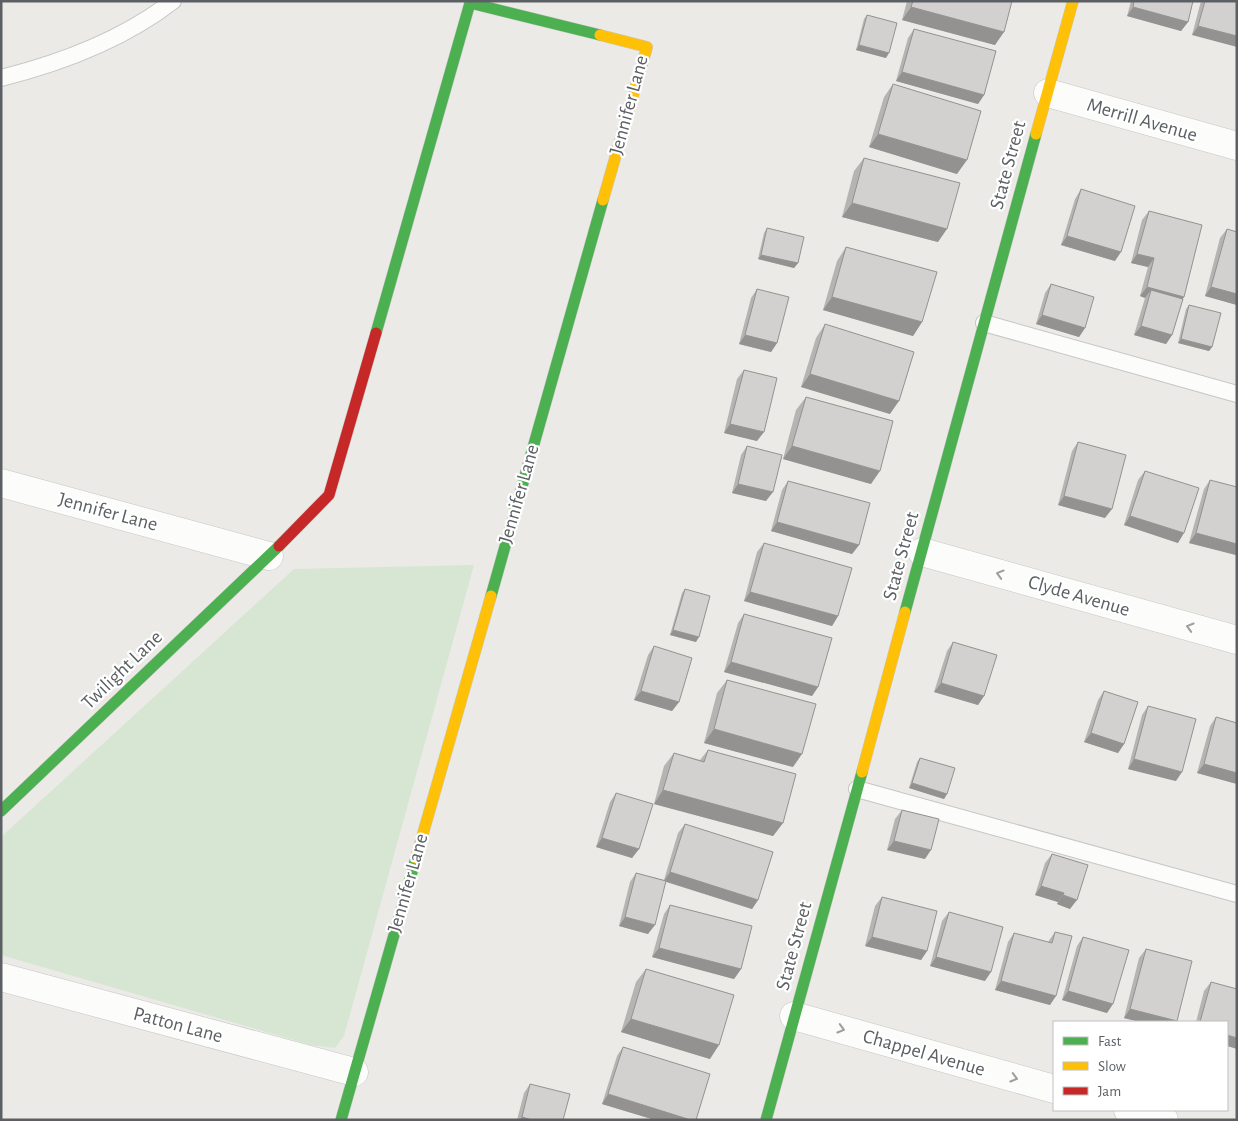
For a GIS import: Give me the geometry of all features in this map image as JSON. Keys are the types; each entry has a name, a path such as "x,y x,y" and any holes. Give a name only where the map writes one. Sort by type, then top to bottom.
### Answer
{"street":[{"name":"State Street","path":"766,1120 1073,1"},
{"name":"Jennifer Lane","path":"1,483 269,556 329,496 470,3 647,47 341,1120"},
{"name":"Merrill Avenue","path":"1048,93 1237,146"},
{"name":"Clyde Avenue","path":"922,552 1237,640"},
{"name":"Twilight Lane","path":"1,811 269,556"},
{"name":"Patton Lane","path":"1,977 354,1072"},
{"name":"Chappel Avenue","path":"794,1016 1053,1089"},
{"path":"1132,1111 1164,1120"}],"lane":[{"path":"1,78 30,71 89,49 154,16 173,1"},
{"path":"984,323 1237,394"},
{"path":"856,789 1237,894"}],"green space":[{"path":"474,565 344,1036 335,1048 311,1045 1,955 1,837 294,569"}],"building":[{"path":"913,1 1012,1 1004,32 911,7"},
{"path":"1134,1 1193,1 1188,22 1133,7"},
{"path":"1205,1 1237,1 1237,36 1198,26"},
{"path":"867,15 897,23 889,53 859,45"},
{"path":"914,29 996,51 984,95 902,72"},
{"path":"893,84 981,111 967,160 878,134"},
{"path":"864,158 960,183 947,229 852,203"},
{"path":"1081,189 1135,206 1121,252 1067,236"},
{"path":"1149,211 1202,225 1184,297 1147,287 1154,258 1137,254"},
{"path":"767,228 804,237 798,263 761,255"},
{"path":"1227,229 1237,232 1237,294 1211,287"},
{"path":"846,247 937,272 922,322 832,297"},
{"path":"1051,284 1094,297 1085,328 1042,315"},
{"path":"757,289 789,297 777,343 745,335"},
{"path":"1151,290 1183,299 1172,335 1141,326"},
{"path":"1189,305 1221,313 1212,347 1181,339"},
{"path":"825,324 914,352 899,401 810,374"},
{"path":"744,370 777,378 764,432 730,424"},
{"path":"806,397 893,421 880,471 792,446"},
{"path":"1078,442 1126,455 1112,509 1064,496"},
{"path":"747,446 782,455 773,492 738,484"},
{"path":"1145,471 1199,488 1184,533 1130,516"},
{"path":"1210,480 1237,487 1237,544 1196,533"},
{"path":"788,481 870,503 859,545 777,522"},
{"path":"764,543 852,568 838,616 750,592"},
{"path":"685,589 710,596 699,637 673,630"},
{"path":"744,614 832,638 818,687 731,662"},
{"path":"953,642 997,655 984,696 941,683"},
{"path":"654,646 692,658 679,702 641,691"},
{"path":"727,680 816,704 802,754 714,729"},
{"path":"1104,691 1138,702 1124,744 1091,733"},
{"path":"1148,706 1196,719 1182,772 1134,759"},
{"path":"1216,717 1237,723 1237,773 1204,764"},
{"path":"708,750 796,774 783,823 663,790 674,753 704,762"},
{"path":"920,758 955,768 947,794 912,783"},
{"path":"616,793 653,804 639,849 602,838"},
{"path":"902,810 939,819 931,850 894,841"},
{"path":"685,824 773,852 758,900 670,872"},
{"path":"1052,854 1088,865 1077,900 1063,895 1064,893 1041,886"},
{"path":"636,873 666,881 655,925 625,917"},
{"path":"882,897 937,911 927,951 872,937"},
{"path":"670,905 752,926 741,969 659,948"},
{"path":"949,912 1003,927 991,972 936,957"},
{"path":"1055,932 1072,936 1056,996 1001,981 1014,933 1052,943"},
{"path":"1083,937 1129,950 1113,1004 1068,991"},
{"path":"1146,949 1192,961 1177,1021 1130,1009"},
{"path":"646,969 734,995 719,1045 631,1019"},
{"path":"1211,982 1237,989 1237,1038 1228,1035 1228,1021 1200,1021"},
{"path":"623,1047 710,1074 696,1120 608,1094"},
{"path":"530,1084 570,1094 563,1120 532,1120 522,1117"}],"traffic: fast":[{"path":"376,333 470,3 600,35"},
{"path":"905,612 1036,134"},
{"path":"491,596 603,200"},
{"path":"1,811 279,546"},
{"path":"766,1120 862,772"},
{"path":"341,1120 416,858"}],"traffic: slow":[{"path":"1036,134 1073,1"},
{"path":"600,35 647,47 603,200"},
{"path":"416,858 491,596"},
{"path":"862,772 905,612"}],"traffic: jam":[{"path":"279,546 329,495 376,333"}]}
